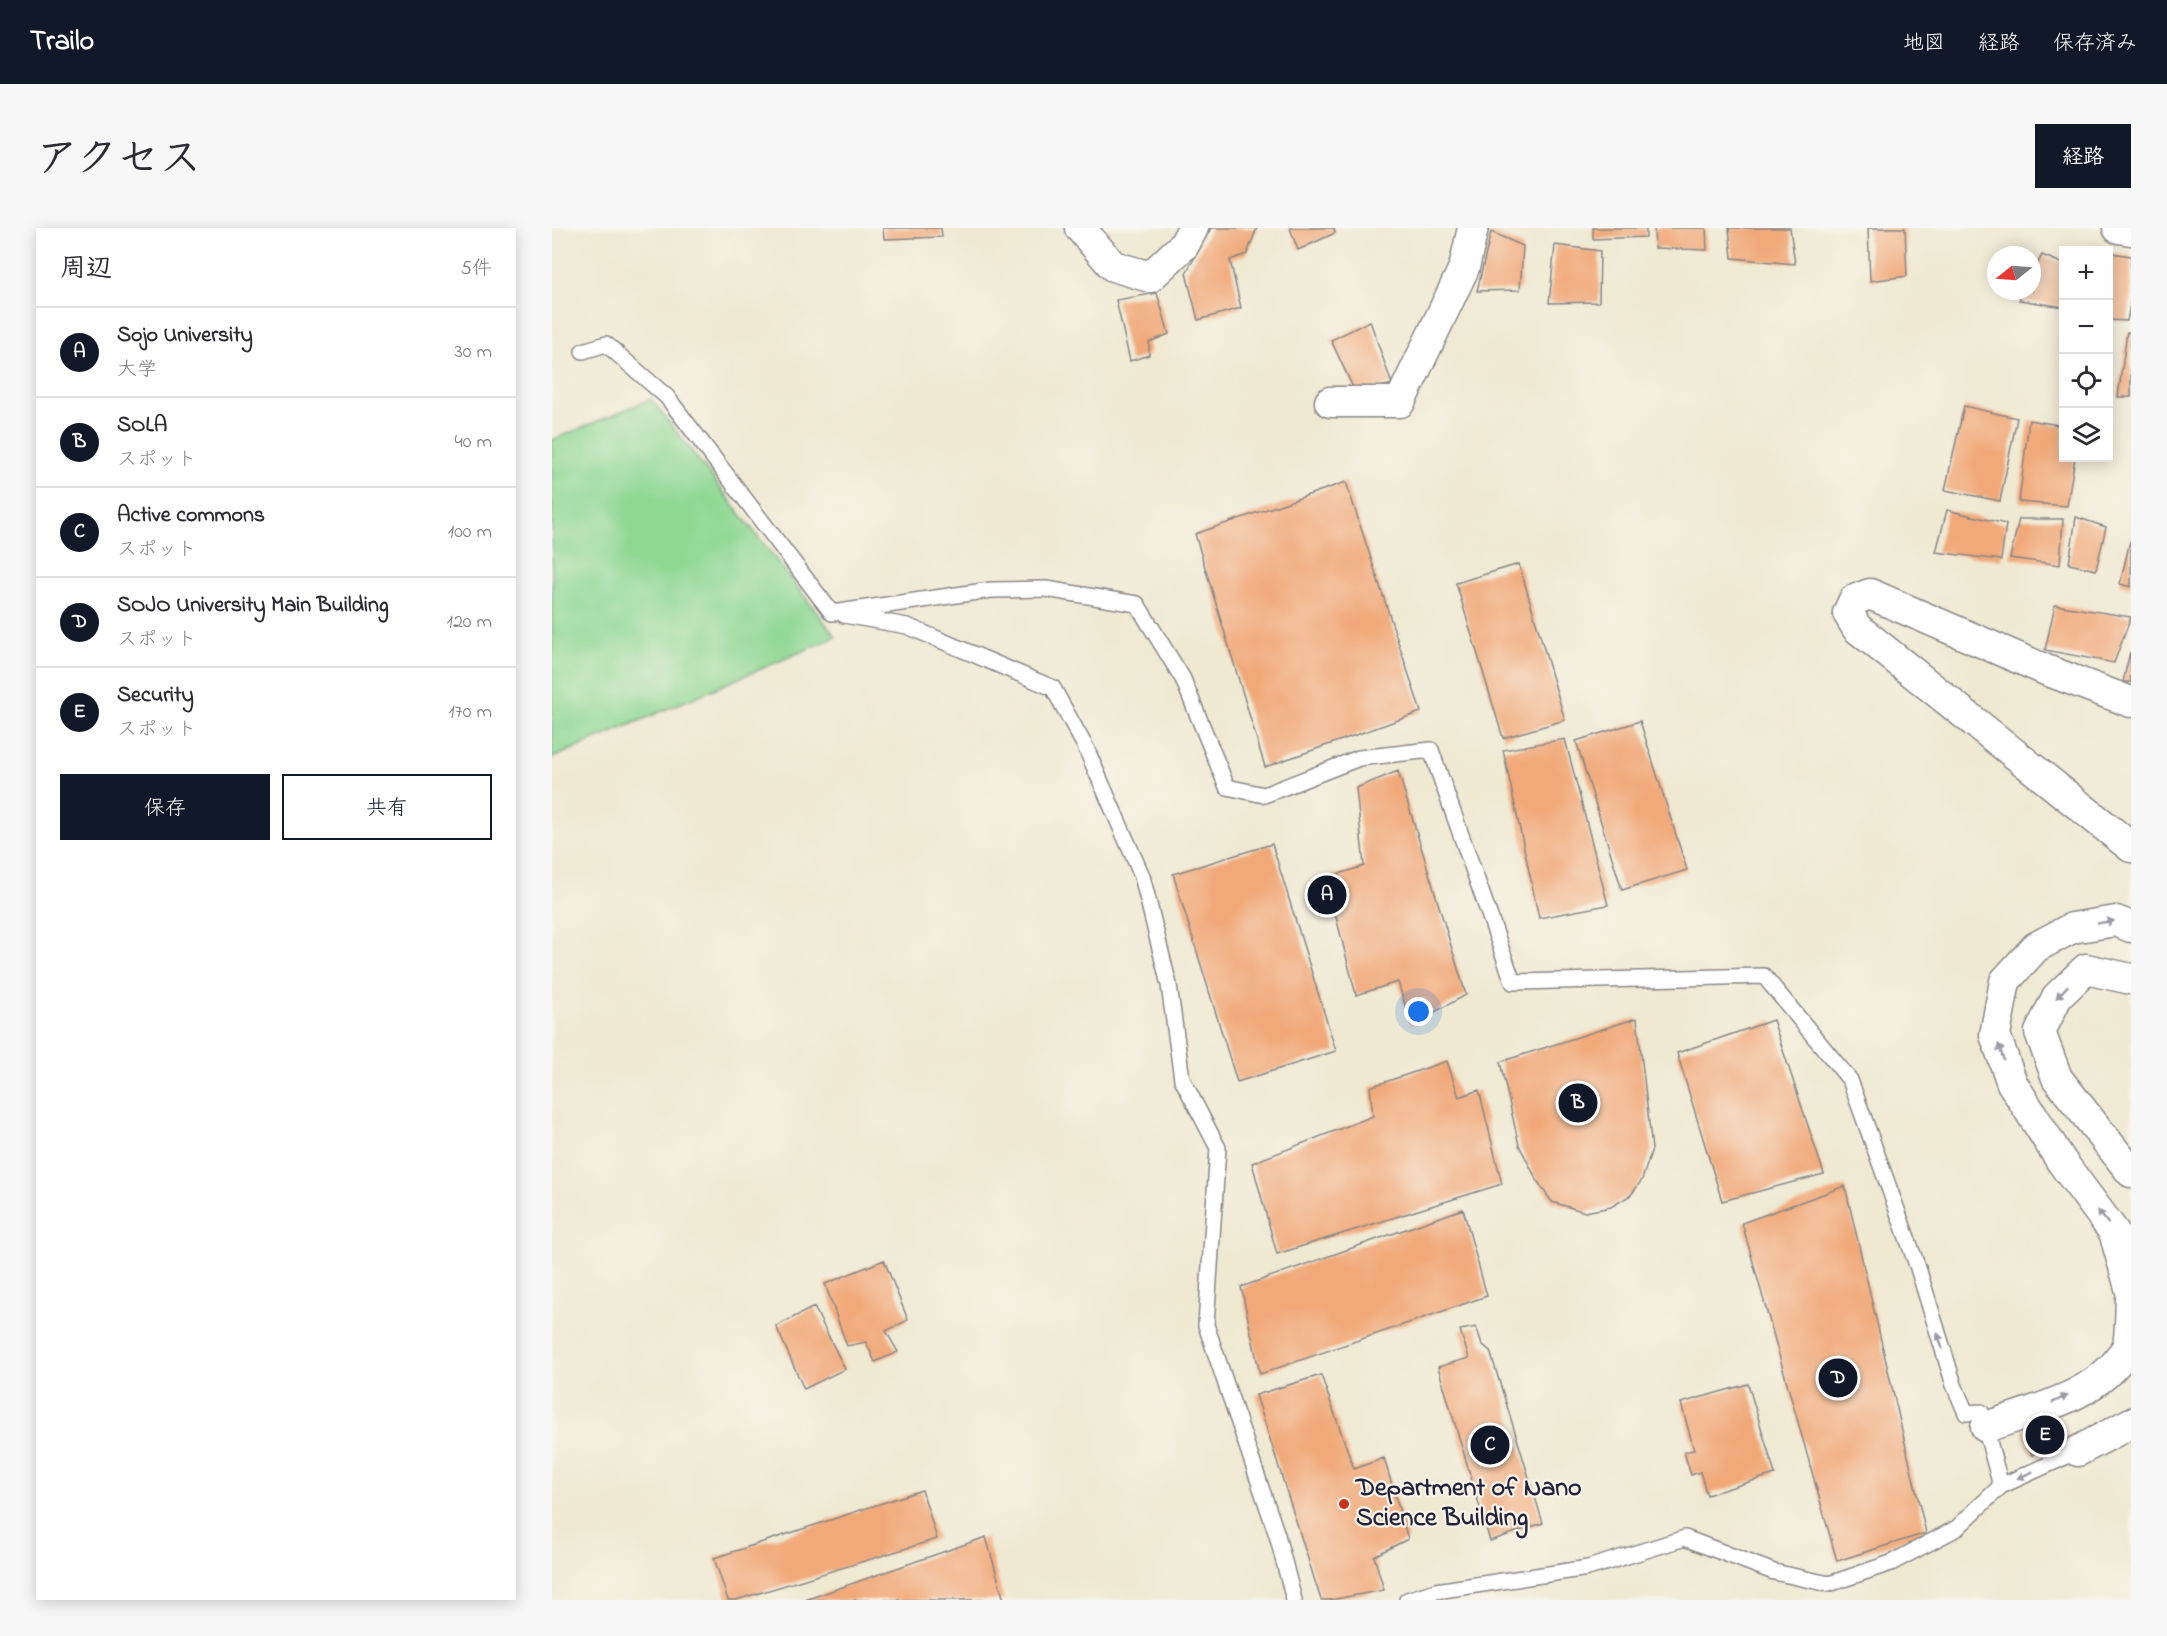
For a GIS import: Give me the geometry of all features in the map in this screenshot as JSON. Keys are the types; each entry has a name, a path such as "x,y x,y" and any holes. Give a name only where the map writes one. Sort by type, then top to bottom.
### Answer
{"street":[{"path":"1080,228 1113,266 1150,277 1184,245 1193,228"},
{"path":"1330,402 1400,402 1464,268 1473,228"},
{"path":"2118,228 2131,230"},
{"path":"2131,702 2046,670 1870,594 1854,600 1848,613 1857,628 2131,847"},
{"path":"2131,927 2116,921 2072,928 2036,947 2005,981 1995,1035 2012,1083 2062,1162 2114,1232 2131,1291"},
{"path":"2131,979 2086,969 2057,997 2040,1032 2057,1078 2131,1172"},
{"path":"1986,1427 2050,1404 2096,1383 2127,1348 2131,1299"},
{"path":"2078,1451 2131,1423"}],"lane":[{"path":"583,351 606,344 668,397 832,613 907,626 1053,687 1086,748 1142,876 1169,985 1182,1079 1218,1148 1206,1325 1277,1535 1294,1600"},
{"path":"832,613 991,590 1046,589 1137,604 1182,679 1227,788 1264,795 1359,758 1431,750 1513,982 1764,976 1850,1080 1918,1268 1954,1385 1966,1413 1981,1412 2001,1486"},
{"path":"1407,1600 1436,1591 1588,1568 1685,1538 1774,1572 1829,1584 1891,1563 1957,1528 2001,1486 2078,1451"}],"green space":[{"path":"651,399 836,637 552,758 552,440"}],"building":[{"path":"883,228 941,228 942,237 884,239"},
{"path":"1211,228 1257,228 1247,254 1230,260 1241,308 1198,320 1186,273"},
{"path":"1290,228 1334,228 1335,233 1298,250"},
{"path":"1593,228 1646,228 1646,237 1593,239"},
{"path":"1654,228 1706,228 1707,250 1655,248"},
{"path":"1729,228 1790,228 1795,264 1732,258"},
{"path":"1868,228 1905,228 1907,276 1870,281"},
{"path":"1491,232 1523,246 1520,290 1477,291"},
{"path":"1555,245 1600,251 1599,302 1549,303"},
{"path":"2113,253 2131,256 2131,299 2127,321 2113,320"},
{"path":"2042,255 2059,262 2059,306 2019,300 2041,300"},
{"path":"1157,293 1169,334 1149,342 1149,355 1130,361 1116,300"},
{"path":"1370,321 1392,384 1356,394 1331,340"},
{"path":"2127,332 2131,333 2131,397 2118,397"},
{"path":"1964,406 2017,418 2000,501 1945,490"},
{"path":"2029,420 2059,425 2059,462 2074,462 2067,506 2019,502"},
{"path":"1346,482 1421,712 1265,767 1195,534"},
{"path":"1947,510 2006,524 2001,560 1936,552"},
{"path":"2076,517 2106,527 2096,570 2069,564"},
{"path":"2019,519 2063,519 2060,565 2010,558"},
{"path":"2131,541 2131,587 2120,584"},
{"path":"1519,564 1565,720 1503,738 1456,583"},
{"path":"2055,605 2131,617 2114,663 2045,650"},
{"path":"2130,652 2131,682 2123,682"},
{"path":"1640,721 1687,870 1622,890 1576,741"},
{"path":"1565,739 1608,905 1539,918 1503,750"},
{"path":"1398,771 1466,995 1411,1025 1398,982 1356,995 1326,878 1364,866 1356,788"},
{"path":"1272,844 1336,1051 1237,1082 1173,874"},
{"path":"1637,1018 1652,1149 1642,1180 1631,1195 1611,1207 1585,1212 1552,1202 1538,1182 1519,1145 1500,1062"},
{"path":"1773,1020 1824,1174 1722,1201 1677,1053"},
{"path":"1447,1061 1459,1097 1479,1090 1502,1184 1277,1254 1252,1163 1373,1116 1370,1087"},
{"path":"1845,1186 1926,1533 1837,1561 1742,1223"},
{"path":"1463,1209 1487,1296 1260,1374 1241,1287"},
{"path":"884,1260 908,1320 886,1331 898,1352 875,1362 866,1342 847,1346 825,1284"},
{"path":"814,1307 845,1369 804,1389 776,1326"},
{"path":"1476,1327 1482,1344 1490,1351 1543,1523 1490,1541 1438,1367 1469,1358 1460,1330"},
{"name":"Department of Nano Science Building","path":"1321,1375 1354,1469 1384,1458 1408,1539 1374,1556 1384,1590 1330,1600 1321,1600 1256,1395"},
{"path":"1748,1384 1775,1474 1707,1495 1700,1472 1691,1475 1684,1452 1694,1450 1681,1403"},
{"path":"2059,1415 2069,1440 2032,1455 2022,1431"},
{"path":"922,1490 937,1539 736,1600 728,1600 714,1558"},
{"path":"986,1537 1004,1600 805,1600"}],"place":[{"name":"Sojo University","path":"1327,895"},
{"name":"SOLA","path":"1578,1103"},
{"name":"SOJO University Main Building","path":"1838,1378"},
{"name":"Security","path":"2045,1435"},
{"name":"Active commons","path":"1490,1445"},
{"name":"Department of Nano Science Building","path":"1344,1504"}]}
